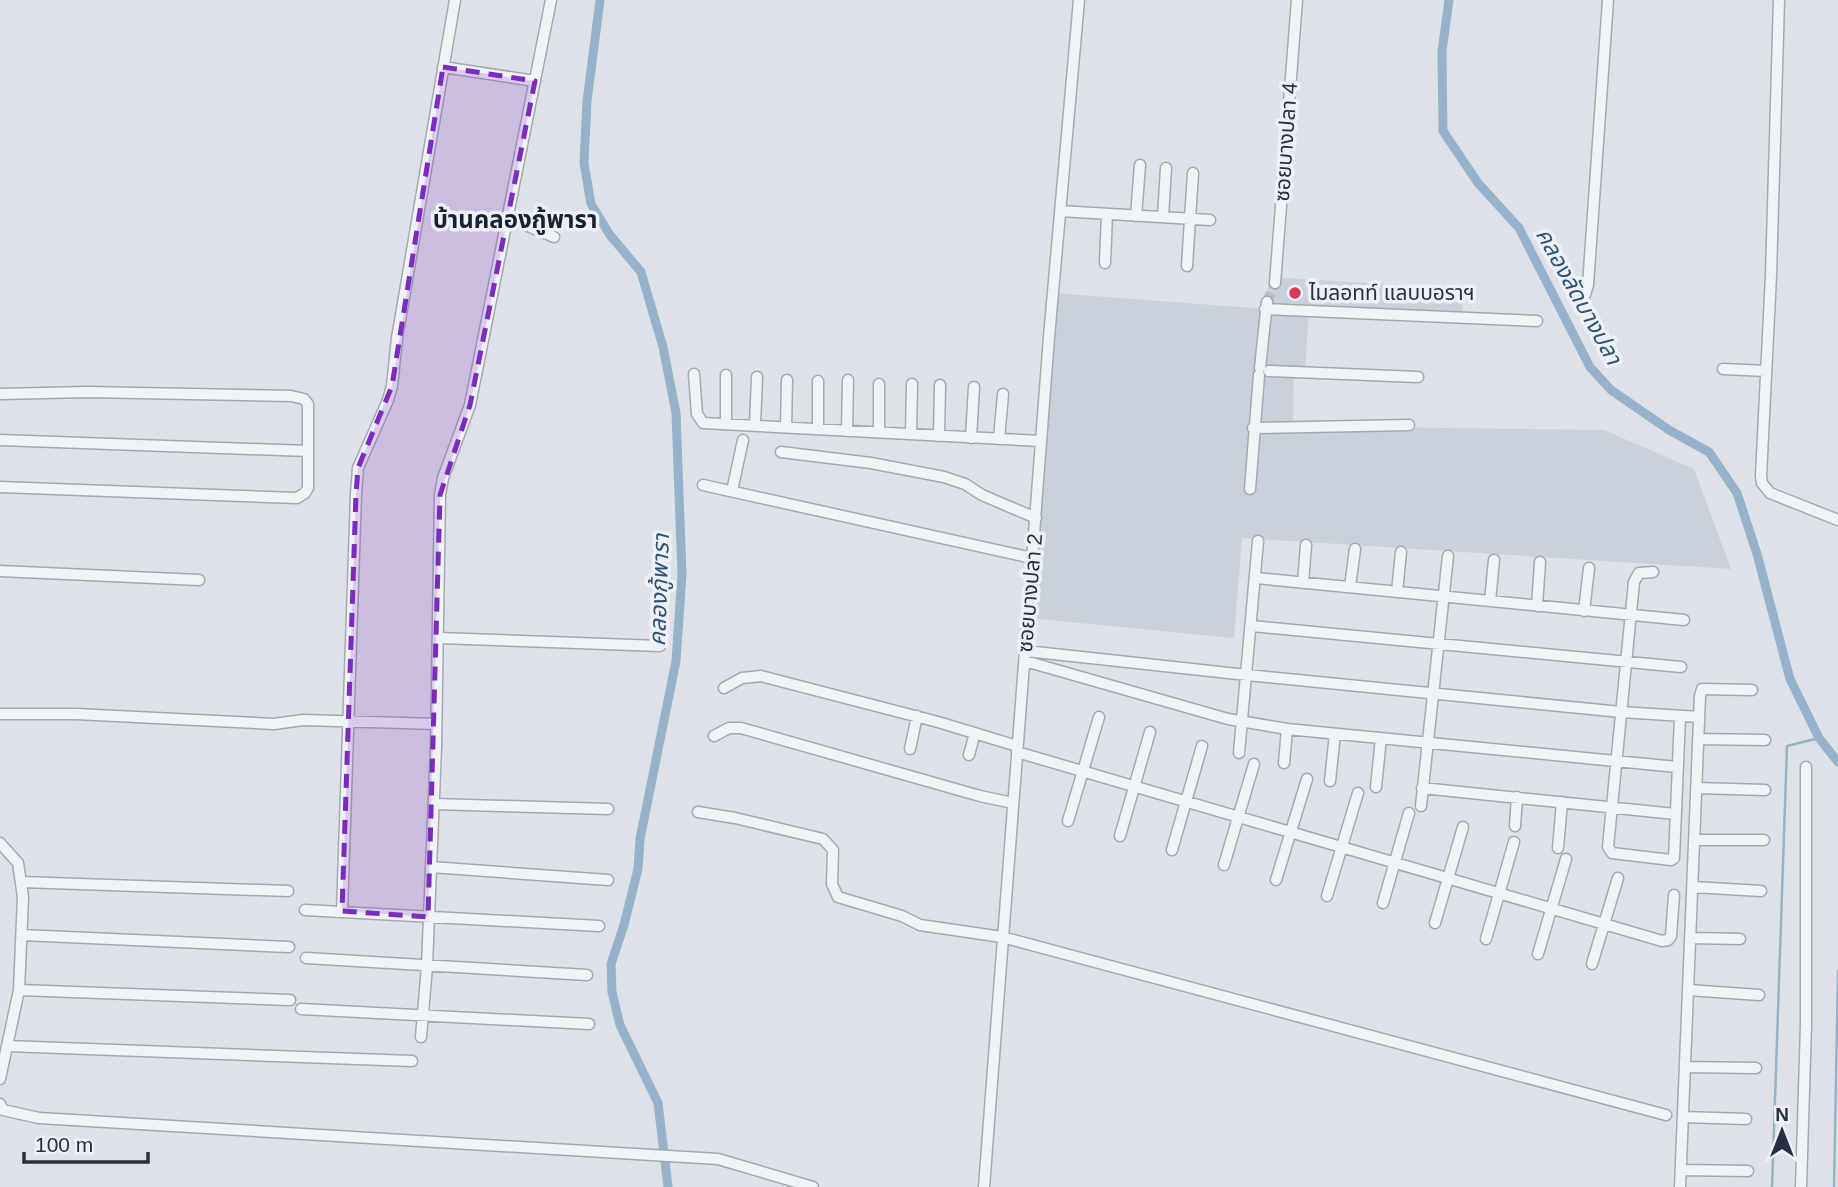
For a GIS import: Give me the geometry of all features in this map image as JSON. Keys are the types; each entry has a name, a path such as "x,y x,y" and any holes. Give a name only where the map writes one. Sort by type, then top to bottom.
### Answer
{"street":[{"path":"342,911 358,468 388,400 391,386 455,0"},
{"path":"421,1037 434,804 441,487 470,405 551,0"},
{"name":"ซอยบางปลา 2","path":"984,1187 1041,441 1079,0"},
{"name":"ซอยบางปลา 4","path":"1275,283 1297,0"},
{"path":"1582,304 1588,285 1608,0"},
{"path":"1779,0 1762,483 1770,493 1838,520"},
{"path":"443,67 535,81"},
{"path":"1136,216 1140,165"},
{"path":"1163,217 1166,168"},
{"path":"1187,267 1194,173"},
{"path":"1060,211 1210,220"},
{"path":"1105,263 1107,214"},
{"path":"509,218 554,237"},
{"path":"1250,489 1253,428 1263,371 1266,305 1537,321"},
{"path":"1723,369 1766,371"},
{"path":"1263,371 1418,377"},
{"path":"694,374 696,408 699,420 704,423 1041,441"},
{"path":"726,375 726,424"},
{"path":"755,425 757,377"},
{"path":"786,427 787,380"},
{"path":"847,431 848,380"},
{"path":"818,381 818,429"},
{"path":"879,384 879,432"},
{"path":"911,434 912,384"},
{"path":"939,436 940,385"},
{"path":"971,438 974,387"},
{"path":"0,394 87,392 299,397 307,404 309,451 307,488 305,493 297,498 0,487"},
{"path":"999,439 1003,394"},
{"path":"1253,428 1409,425"},
{"path":"0,440 309,451"},
{"path":"732,491 743,440"},
{"path":"781,452 871,463 944,477 965,484 982,495 1036,518"},
{"path":"703,485 1032,558"},
{"path":"1239,753 1258,541"},
{"path":"1303,583 1306,545"},
{"path":"1350,587 1355,549"},
{"path":"1397,592 1401,552"},
{"path":"1420,806 1448,556"},
{"path":"1490,601 1494,560"},
{"path":"1537,606 1540,562"},
{"path":"1584,611 1589,568"},
{"path":"0,571 199,580"},
{"path":"1653,572 1635,576 1610,808 1608,848 1618,855 1671,860 1674,858 1680,717"},
{"path":"1256,578 1684,620"},
{"path":"1252,626 1681,667"},
{"path":"439,638 660,646"},
{"path":"1052,669 1054,654"},
{"path":"1025,656 1054,654 1621,712 1699,717"},
{"path":"1025,656 1052,669 1241,721 1287,729 1677,766"},
{"path":"724,688 742,678 761,676 917,716 975,733 1083,771 1662,941 1671,936 1674,895"},
{"path":"1680,1187 1700,696 1702,689 1752,690"},
{"path":"0,714 76,714 274,724 303,720 436,724"},
{"path":"910,748 917,716"},
{"path":"1068,821 1099,718"},
{"path":"713,736 729,728 741,728 977,796 1013,803"},
{"path":"1284,763 1287,729"},
{"path":"1120,836 1150,732"},
{"path":"970,755 975,733"},
{"path":"1330,781 1335,734"},
{"path":"1376,787 1381,738"},
{"path":"1698,739 1765,740"},
{"path":"1172,850 1202,746"},
{"path":"1224,865 1254,764"},
{"path":"1801,1187 1805,1036 1806,766"},
{"path":"1276,880 1307,779"},
{"path":"1422,788 1675,814"},
{"path":"1696,788 1765,790"},
{"path":"1327,896 1357,793"},
{"path":"1515,826 1517,797"},
{"path":"1558,848 1562,802"},
{"path":"434,804 608,809"},
{"path":"698,812 735,818 827,841 834,855 833,890 842,899 902,916 920,925 1002,937 1666,1115"},
{"path":"1383,903 1409,813"},
{"path":"1435,923 1462,827"},
{"path":"1695,840 1764,840"},
{"path":"1486,939 1514,842"},
{"path":"0,843 18,863 23,897 19,990 0,1079"},
{"path":"1538,954 1566,859"},
{"path":"431,867 608,880"},
{"path":"1592,964 1618,878"},
{"path":"21,882 288,891"},
{"path":"1693,887 1761,891"},
{"path":"305,910 599,926"},
{"path":"22,935 289,947"},
{"path":"1691,938 1740,940"},
{"path":"306,958 587,975"},
{"path":"19,990 290,999"},
{"path":"1688,990 1759,995"},
{"path":"301,1009 589,1024"},
{"path":"7,1046 412,1061"},
{"path":"1685,1067 1756,1068"},
{"path":"0,1104 4,1110 39,1118 718,1159 813,1187"},
{"path":"1683,1117 1746,1119"},
{"path":"1681,1170 1748,1171"}],"highlighted area":[{"path":"443,67 535,81 470,405 440,495 428,917 342,911 358,468 392,386"}],"shaded area":[{"path":"1269,277 1464,289 1462,318 1309,311 1305,370 1294,370 1293,426 1604,430 1694,469 1731,569 1242,538 1234,638 1028,618 1053,293 1266,309"}],"waterway":[{"name":"คลองกู้พารา","path":"600,0 587,101 584,163 591,204 610,235 641,272 663,347 676,413 682,574 676,661 640,839 638,869 611,964 612,992 620,1025 658,1103 668,1187"},
{"name":"คลองลัดบางปลา","path":"1449,0 1442,51 1443,131 1478,183 1519,228 1590,367 1611,390 1669,430 1709,452 1737,493 1757,554 1790,679 1819,738 1838,762"},
{"path":"1772,1187 1787,746 1819,738"},
{"path":"1834,1187 1838,971"}],"tunnel":[{"path":"1267,302 1275,283"}],"place":[{"name":"ไมลอทท์ แลบบอราฯ","path":"1295,293"}],"district":[{"name":"บ้านคลองกู้พารา","path":"515,220"}]}
